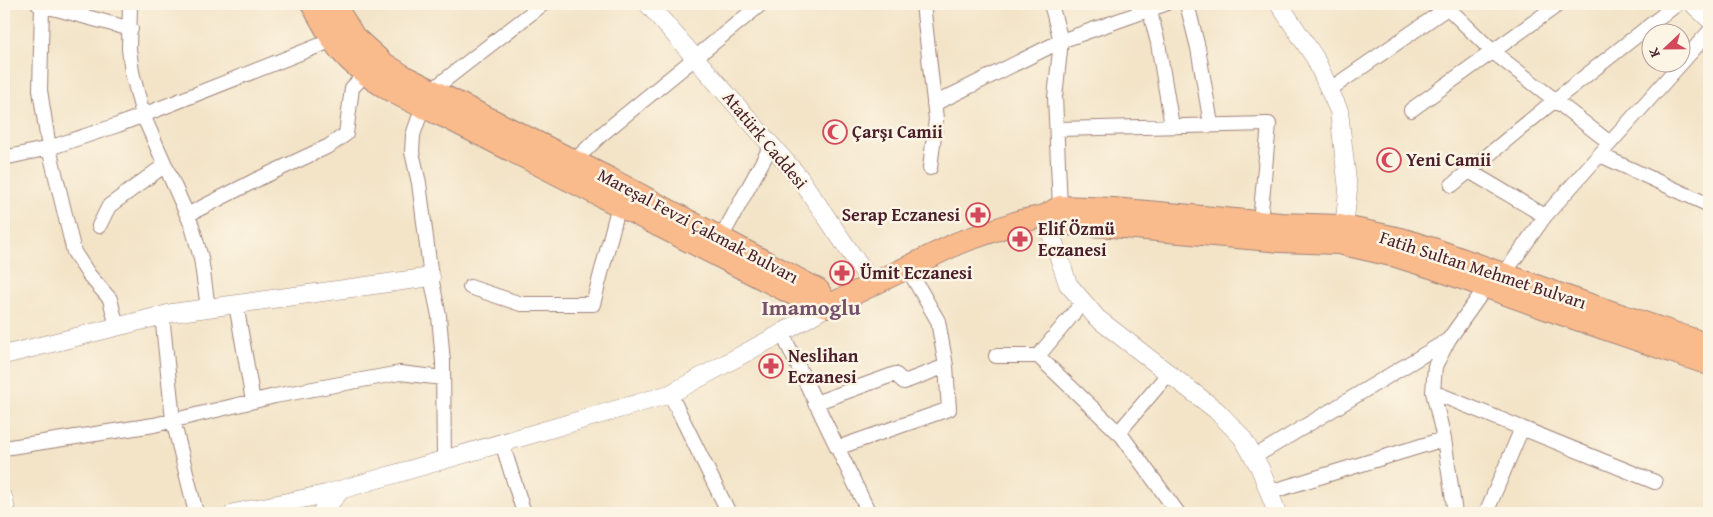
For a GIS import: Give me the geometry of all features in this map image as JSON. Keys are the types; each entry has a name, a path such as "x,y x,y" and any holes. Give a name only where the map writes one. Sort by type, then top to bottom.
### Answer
{"main road":[{"name":"Mareşal Fevzi Çakmak Bulvarı","path":"312,4 340,49 366,73 396,94 427,98 574,161 818,290 828,306"},
{"name":"Mareşal Fevzi Çakmak Bulvarı","path":"334,4 354,37 368,51 405,77 427,98 619,205 801,298 828,306"},
{"name":"Fatih Sultan Mehmet Bulvarı","path":"828,306 958,243 1053,212 1113,209 1260,222 1344,236 1396,256 1495,280 1709,345"},
{"name":"Fatih Sultan Mehmet Bulvarı","path":"1053,212 1060,224 1112,226 1280,242 1344,236"},
{"name":"Fatih Sultan Mehmet Bulvarı","path":"1495,280 1709,364"}],"street":[{"path":"117,327 110,299 89,275 74,252 49,148 40,90 40,4 131,29"},
{"path":"130,4 131,29 129,49 132,72 143,115 192,226 201,258 208,308"},
{"path":"444,460 443,378 439,316 431,278 419,183 412,152 412,135 427,98 542,4"},
{"name":"Atatürk Caddesi","path":"648,4 799,177 872,284"},
{"path":"574,161 602,134 761,4"},
{"path":"923,4 936,118 930,168"},
{"path":"1051,4 1061,40 1055,97 1057,129 1053,212 1068,284 1097,318 1216,410 1242,437 1260,468 1277,513"},
{"path":"934,104 1061,40 1149,6 1165,4"},
{"path":"1187,4 1198,48 1211,124"},
{"path":"1279,4 1314,58 1339,111 1348,190 1344,236"},
{"path":"1411,110 1559,4"},
{"path":"1452,185 1554,100 1677,4"},
{"path":"1693,4 1709,19"},
{"path":"1329,90 1448,5 1493,52 1610,142"},
{"path":"1149,6 1158,43 1172,126"},
{"path":"1455,513 1444,439 1433,392 1435,366 1449,339 1545,216 1709,32"},
{"path":"4,158 49,148 143,115 333,40"},
{"path":"187,215 329,146 346,134 352,88 366,73"},
{"path":"1057,129 1269,124 1260,222"},
{"path":"721,238 771,146"},
{"path":"1600,155 1709,205"},
{"path":"99,226 109,206 165,165"},
{"path":"1469,171 1545,216"},
{"path":"470,287 521,304 593,304 619,205"},
{"path":"837,448 949,410 946,366 938,321 913,264"},
{"path":"4,354 162,316 236,304 431,278"},
{"path":"1038,356 1083,302"},
{"path":"236,304 252,401"},
{"path":"234,513 341,490 670,394 828,306"},
{"path":"162,316 173,420 196,513"},
{"path":"782,333 868,513"},
{"path":"1254,457 1449,339"},
{"path":"996,356 1038,356 1119,432 1178,513"},
{"path":"815,403 895,374 904,382 946,366"},
{"path":"4,448 154,425 252,401 400,373 443,378"},
{"path":"1119,432 1169,373"},
{"path":"1433,392 1655,482"},
{"path":"670,394 729,513"},
{"path":"1486,513 1522,428"},
{"path":"1270,492 1444,439"},
{"path":"502,443 524,513"},
{"path":"321,513 341,490"},
{"path":"4,498 6,513"}],"place":[{"name":"Çarşı Camii","path":"835,132"},
{"name":"Yeni Camii","path":"1389,160"},
{"name":"Serap Eczanesi","path":"978,215"},
{"name":"Elif Özmü Eczanesi","path":"1020,239"},
{"name":"Ümit Eczanesi","path":"842,273"},
{"name":"Neslihan Eczanesi","path":"771,366"}],"district":[{"name":"Imamoglu","path":"811,307"}]}
